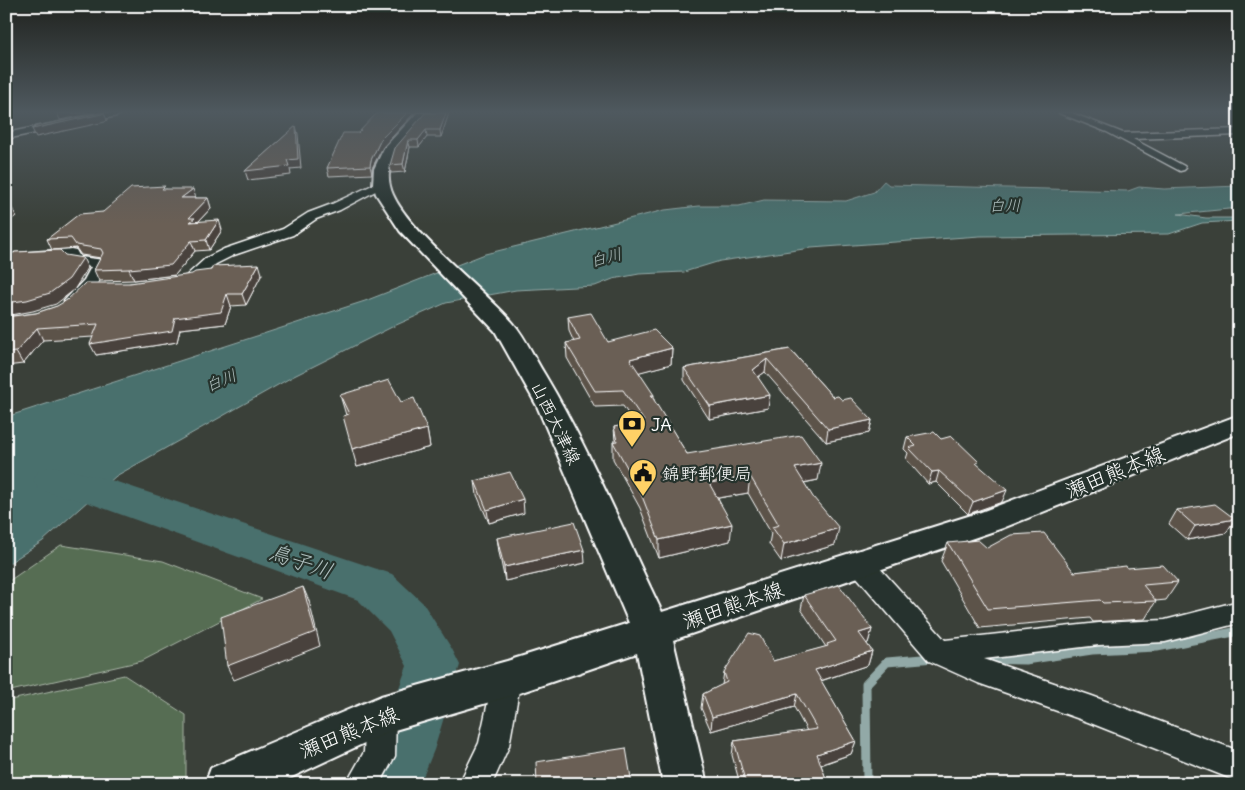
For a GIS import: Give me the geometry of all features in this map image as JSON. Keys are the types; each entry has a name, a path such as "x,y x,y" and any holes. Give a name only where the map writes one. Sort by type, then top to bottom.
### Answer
{"main road":[{"path":"381,184 382,170 390,150"},
{"name":"山西大津線","path":"381,184 384,194 406,227 505,328 550,406 652,632 685,784"},
{"name":"瀬田熊本線","path":"227,784 381,715 507,679 859,562 992,520 1239,424"}],"street":[{"path":"1148,150 1180,168"},
{"path":"162,284 191,280 211,261 229,252 288,232 312,216 336,207 381,184"},
{"path":"6,258 71,253 74,261 99,263 98,270 86,288 59,313"},
{"path":"86,288 105,288"},
{"path":"859,562 939,653 988,674 1092,710 1239,767"},
{"path":"939,653 1099,634 1165,631 1239,612"},
{"path":"476,784 494,746 507,679"},
{"path":"362,784 379,756 381,715"}],"green space":[{"path":"61,545 163,561 262,599 142,661 6,692 6,583"},
{"path":"124,675 186,715 186,778 179,784 6,784 6,701"}],"water":[{"name":"白川","path":"884,181 889,185 1128,191 1139,187 1164,189 1239,186 1239,208 1178,214 1206,218 1239,218 1239,221 1202,223 1169,234 980,236 811,248 720,261 684,272 639,274 613,279 595,286 516,290 446,303 394,326 292,377 116,476 43,541 6,565 6,417 365,301 485,254 665,210 699,206 739,206 764,200 846,201 874,192"}],"building":[{"path":"269,150 297,150 298,159 287,160 289,166 245,171"},
{"path":"335,150 376,150 370,166 327,168"},
{"path":"394,150 406,150 403,164 390,165"},
{"path":"165,186 162,189 193,189 181,198 208,198 189,218 195,218 190,222 219,220 206,240 191,241 171,265 94,270 103,253 101,249 76,245 71,238 47,239 79,214 103,212 131,188"},
{"path":"60,250 65,255 83,258 69,279 50,293 27,300 6,303 6,257 15,252"},
{"path":"259,264 242,294 227,294 221,312 175,318 172,331 90,344 98,324 37,328 16,352 6,353 6,317 36,313 57,306 67,300 85,283 130,283 192,274 211,270 213,266"},
{"path":"591,313 608,342 654,330 672,348 630,359 654,395 651,395 687,454 801,435 821,463 795,468 813,497 839,528 784,544 772,527 779,525 750,476 709,483 732,524 659,540 640,491 613,442 617,441 614,427 644,421 623,390 595,391 566,343 580,340 568,317"},
{"path":"790,349 833,397 838,396 842,400 851,398 872,420 828,429 767,359 753,370 770,395 710,406 684,368"},
{"path":"389,380 401,402 414,398 427,429 352,449 343,416 349,414 340,395"},
{"path":"934,432 941,439 952,436 979,462 976,463 1007,490 973,502 939,471 932,472 909,448 916,446 907,437"},
{"path":"510,472 523,499 487,510 475,481"},
{"path":"1215,504 1235,519 1195,526 1177,510"},
{"path":"574,522 584,550 504,567 497,538"},
{"path":"1044,533 1074,572 1126,566 1127,568 1163,565 1178,582 1143,585 1156,601 1103,603 1100,600 988,609 948,543 978,540 987,548 1011,535"},
{"path":"839,585 872,629 859,633 872,651 815,670 856,741 817,754 828,784 746,784 734,741 817,729 797,694 712,717 703,694 727,682 724,672 749,633 760,636 773,661 828,646 827,644 836,641 804,595"},
{"path":"303,587 315,632 227,666 221,617"},
{"path":"626,748 632,784 537,784 536,762"}],"waterway":[{"name":"鳥子川","path":"53,480 99,491 375,587 406,617 434,665 405,750 390,784"},
{"path":"978,659 1025,660 1092,650 1157,647 1239,631"},
{"path":"867,784 866,684 887,662 934,658"}],"place":[{"name":"JA","path":"632,448"},
{"name":"錦野郵便局","path":"643,497"}]}
